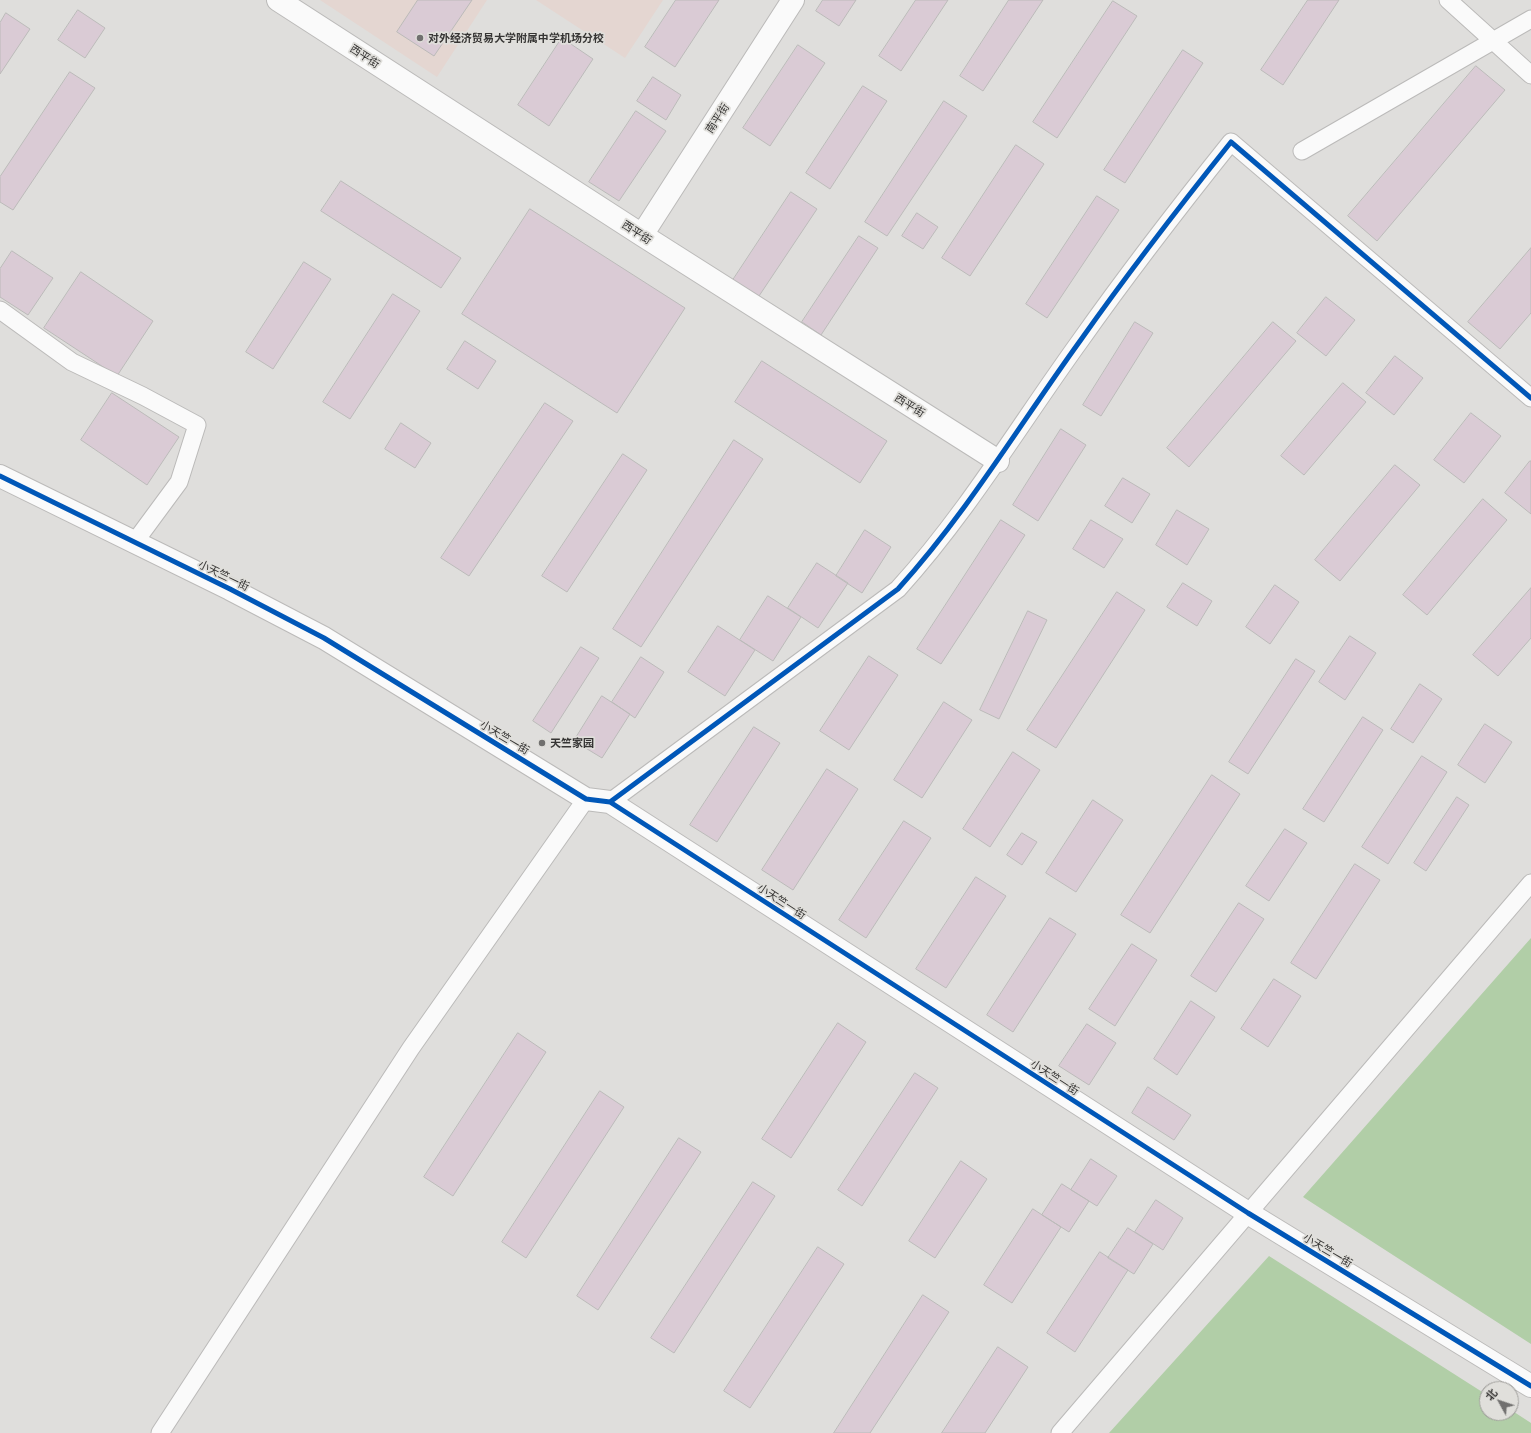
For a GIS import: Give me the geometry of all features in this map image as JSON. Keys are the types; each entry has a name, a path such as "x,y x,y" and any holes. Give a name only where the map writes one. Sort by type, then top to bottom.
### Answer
{"street":[{"name":"西平街","path":"278,0 642,235 998,461"},
{"name":"南平街","path":"642,235 793,0"},
{"path":"1448,0 1531,75"},
{"path":"1302,151 1531,19"},
{"path":"610,802 898,589 924,560 998,461 1080,341 1179,206 1231,142 1531,398"},
{"path":"0,310 72,362 197,424 179,482 134,543"},
{"name":"小天竺一街","path":"0,476 230,589 324,638 586,799 610,802 1248,1213 1531,1386"},
{"path":"160,1433 411,1048 586,799"},
{"path":"1060,1433 1531,883"}],"shaded area":[{"name":"对外经济贸易大学附属中学机场分校","path":"320,0 487,0 437,77"},
{"name":"对外经济贸易大学附属中学机场分校","path":"536,0 663,0 625,58"}],"green space":[{"path":"1531,938 1531,1344 1303,1197"},
{"path":"1269,1256 1479,1390 1479,1421 1519,1421 1519,1415 1531,1423 1531,1433 1109,1433"}],"building":[{"path":"418,0 472,0 434,56 397,32"},
{"path":"676,0 719,0 675,67 645,47"},
{"path":"823,0 856,0 839,26 816,11"},
{"path":"916,0 948,0 901,71 879,56"},
{"path":"1009,0 1043,0 983,91 960,76"},
{"path":"1308,0 1339,0 1283,85 1261,70"},
{"path":"1113,1 1137,16 1057,138 1033,122"},
{"path":"78,10 105,28 85,58 58,40"},
{"path":"6,13 30,29 0,74 0,23"},
{"path":"562,38 593,59 549,126 518,105"},
{"path":"798,45 825,63 770,146 743,128"},
{"path":"1183,50 1203,63 1125,183 1104,170"},
{"path":"1476,66 1505,90 1377,241 1348,216"},
{"path":"70,72 95,88 13,210 0,202 0,177"},
{"path":"653,77 681,95 666,120 637,101"},
{"path":"863,86 887,101 830,189 806,173"},
{"path":"944,101 967,116 887,236 865,222"},
{"path":"636,111 666,131 619,201 589,182"},
{"path":"1016,145 1044,164 970,276 942,258"},
{"path":"341,181 461,258 441,288 321,211"},
{"path":"791,192 817,209 759,296 733,280"},
{"path":"1097,196 1119,210 1047,318 1026,304"},
{"path":"530,209 685,308 617,413 462,314"},
{"path":"917,213 938,227 923,249 902,236"},
{"path":"859,236 878,248 821,335 802,322"},
{"path":"1531,248 1531,313 1500,349 1468,322"},
{"path":"12,251 53,278 28,315 0,297 0,269"},
{"path":"304,262 331,279 273,369 246,352"},
{"path":"81,272 153,321 117,376 44,328"},
{"path":"393,294 420,311 350,419 323,402"},
{"path":"1326,297 1355,320 1326,356 1297,333"},
{"path":"1135,322 1153,333 1101,416 1083,405"},
{"path":"1273,322 1296,341 1189,467 1167,448"},
{"path":"465,341 496,361 478,389 447,369"},
{"path":"1395,356 1423,378 1394,415 1366,393"},
{"path":"762,361 887,441 860,483 735,402"},
{"path":"1343,383 1366,402 1304,475 1281,456"},
{"path":"112,393 179,437 147,485 81,440"},
{"path":"545,403 573,421 469,576 441,558"},
{"path":"1471,413 1501,436 1464,483 1434,460"},
{"path":"401,423 431,443 415,468 385,449"},
{"path":"1061,429 1086,445 1038,521 1013,505"},
{"path":"734,440 763,459 641,647 613,629"},
{"path":"623,454 647,470 567,592 542,576"},
{"path":"1531,461 1531,514 1505,493"},
{"path":"1395,465 1420,485 1340,581 1315,560"},
{"path":"1123,478 1150,494 1132,523 1105,506"},
{"path":"1483,499 1507,520 1427,615 1403,595"},
{"path":"1177,510 1209,529 1187,565 1156,545"},
{"path":"1001,520 1025,535 941,664 917,649"},
{"path":"1091,520 1123,539 1104,568 1073,549"},
{"path":"865,530 891,547 862,593 836,576"},
{"path":"817,563 848,583 818,628 788,608"},
{"path":"1183,583 1212,601 1197,626 1167,607"},
{"path":"1275,585 1299,602 1270,644 1246,627"},
{"path":"1531,588 1531,638 1498,676 1473,655"},
{"path":"1117,592 1145,610 1056,748 1027,730"},
{"path":"768,596 801,617 773,661 740,640"},
{"path":"1028,611 1047,620 999,719 980,710"},
{"path":"718,626 755,650 725,696 688,672"},
{"path":"1350,636 1376,653 1345,700 1319,682"},
{"path":"581,647 599,658 551,733 533,721"},
{"path":"869,656 898,675 849,750 820,731"},
{"path":"641,657 664,672 635,718 612,702"},
{"path":"1296,659 1315,671 1248,774 1229,762"},
{"path":"1420,684 1442,699 1413,743 1391,729"},
{"path":"602,696 630,714 602,758 574,741"},
{"path":"944,702 972,720 922,798 894,780"},
{"path":"1363,717 1383,730 1324,822 1303,809"},
{"path":"1485,724 1512,742 1485,783 1458,765"},
{"path":"754,727 780,743 717,842 690,825"},
{"path":"1013,752 1040,770 990,847 963,829"},
{"path":"1422,756 1447,772 1388,864 1362,847"},
{"path":"827,769 858,789 793,890 762,870"},
{"path":"1212,775 1240,794 1150,933 1121,915"},
{"path":"1457,797 1469,805 1426,871 1414,863"},
{"path":"1093,800 1123,820 1076,892 1046,873"},
{"path":"904,821 931,838 866,938 839,920"},
{"path":"1285,829 1307,843 1269,901 1246,886"},
{"path":"1022,833 1037,842 1022,865 1007,855"},
{"path":"1355,864 1380,880 1316,979 1291,963"},
{"path":"976,877 1006,896 946,988 916,969"},
{"path":"1239,903 1264,919 1216,992 1191,976"},
{"path":"1050,918 1076,934 1013,1032 987,1015"},
{"path":"1132,944 1157,960 1115,1026 1089,1009"},
{"path":"1274,979 1301,996 1268,1047 1241,1029"},
{"path":"1191,1001 1215,1017 1177,1075 1154,1059"},
{"path":"838,1023 866,1042 791,1158 762,1139"},
{"path":"1087,1024 1116,1043 1089,1085 1059,1066"},
{"path":"518,1033 546,1052 453,1196 424,1177"},
{"path":"915,1073 938,1088 862,1206 838,1190"},
{"path":"1148,1087 1191,1115 1174,1140 1132,1113"},
{"path":"600,1091 624,1107 526,1258 502,1242"},
{"path":"679,1138 701,1152 598,1310 577,1296"},
{"path":"1091,1159 1117,1176 1097,1206 1071,1190"},
{"path":"961,1161 987,1179 935,1258 909,1241"},
{"path":"753,1182 775,1196 674,1353 651,1338"},
{"path":"1062,1184 1089,1201 1069,1232 1042,1215"},
{"path":"1156,1200 1183,1218 1163,1250 1135,1232"},
{"path":"1033,1209 1061,1227 1012,1303 984,1285"},
{"path":"1128,1228 1153,1244 1134,1274 1108,1258"},
{"path":"818,1247 844,1264 750,1408 724,1391"},
{"path":"1100,1252 1128,1270 1075,1352 1047,1333"},
{"path":"923,1295 949,1312 870,1433 834,1433"},
{"path":"998,1347 1028,1367 985,1433 942,1433"}],"cycle path":[{"path":"610,802 898,589 947,530 1117,290 1231,142 1531,398"},
{"path":"0,476 230,589 324,638 586,799 610,802 1248,1213 1531,1386"}],"place":[{"name":"对外经济贸易大学附属中学机场分校","path":"420,38"},
{"name":"天竺家园","path":"542,743"}]}
